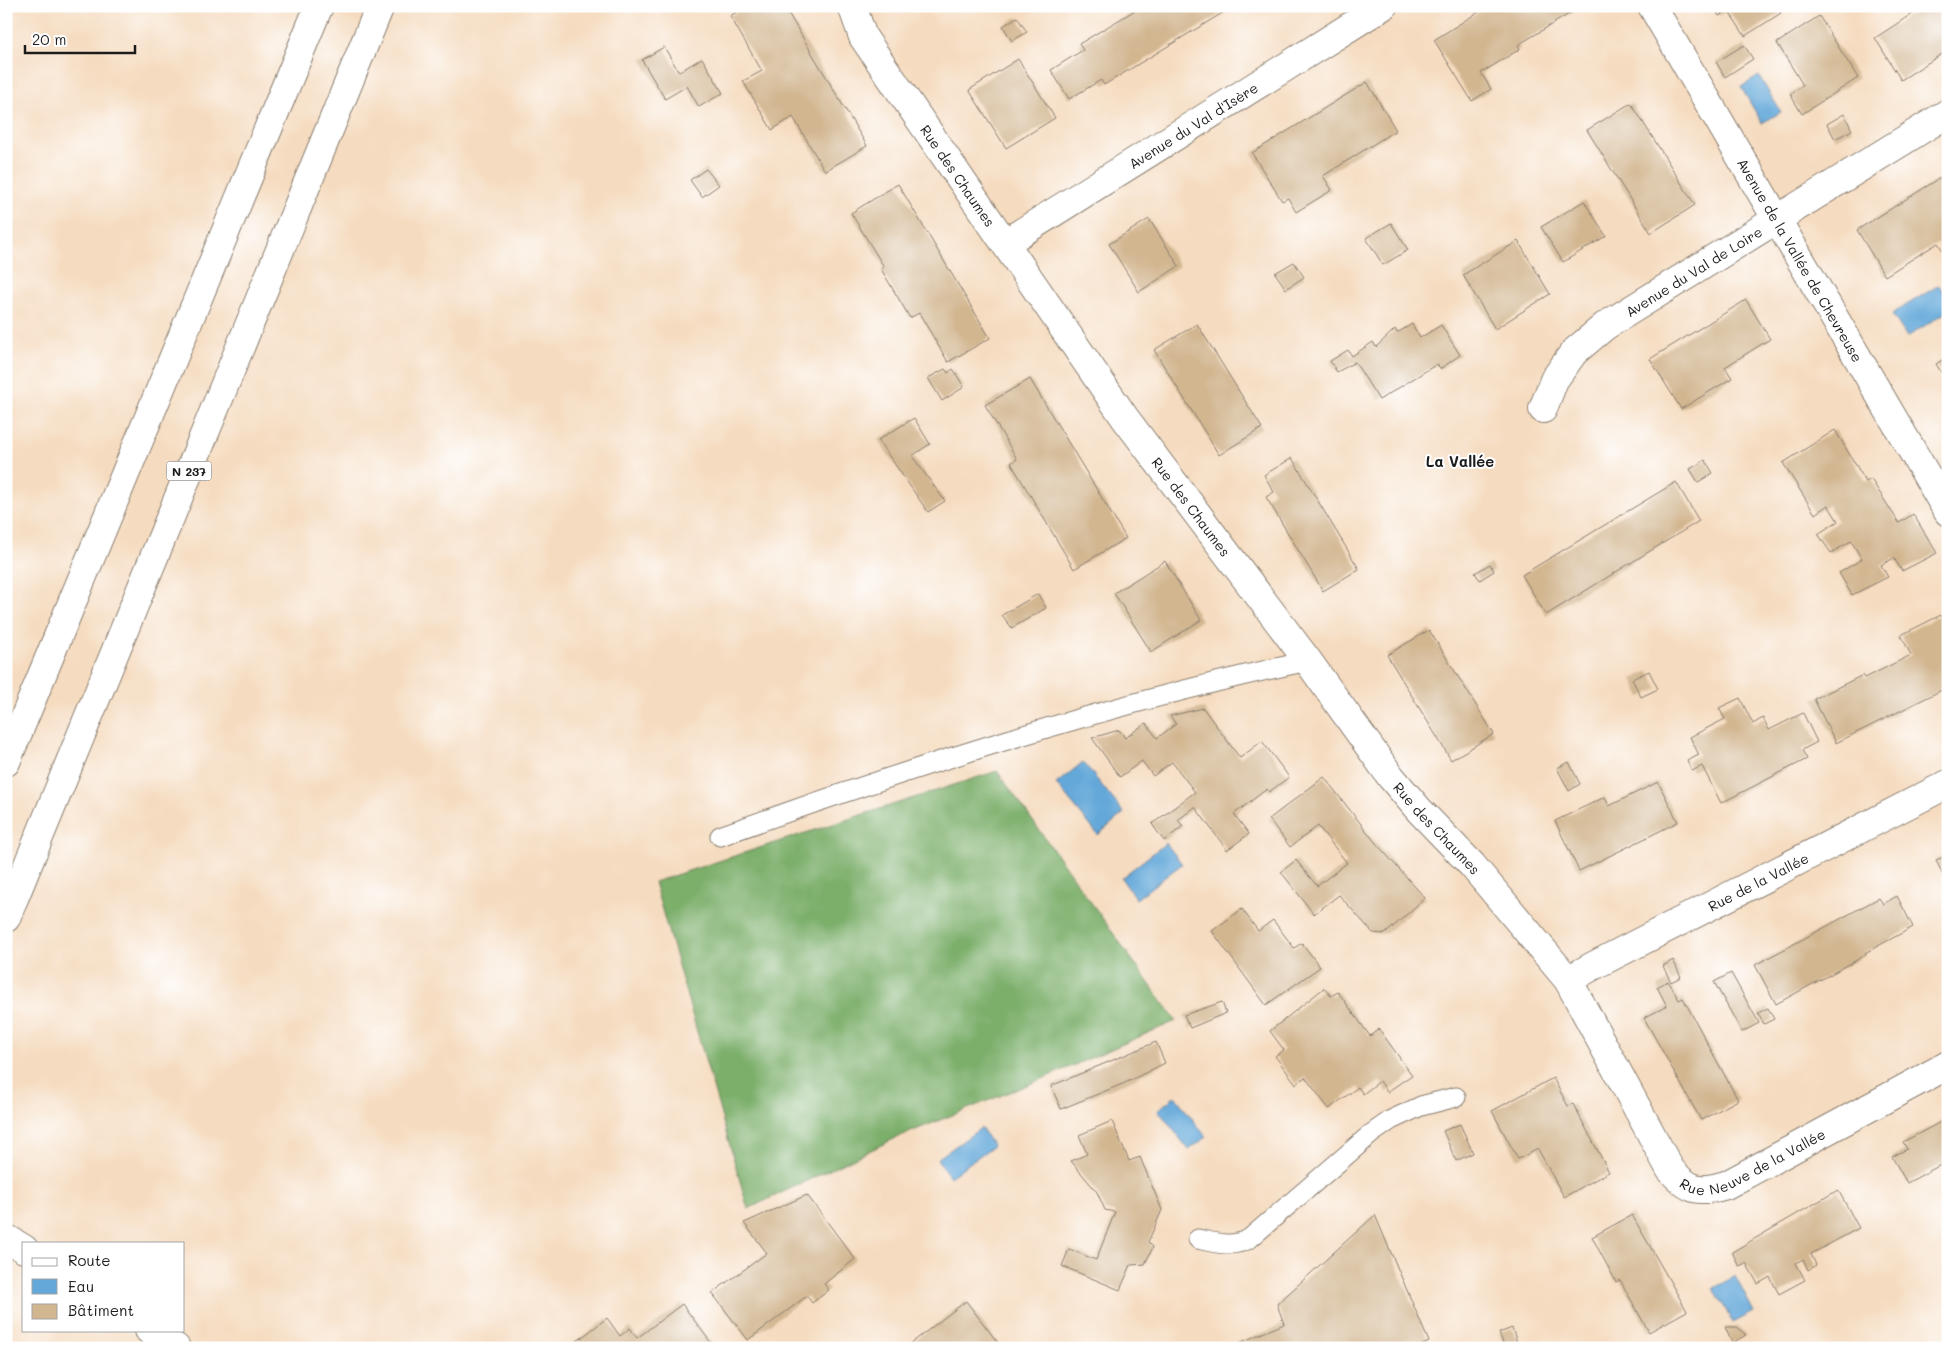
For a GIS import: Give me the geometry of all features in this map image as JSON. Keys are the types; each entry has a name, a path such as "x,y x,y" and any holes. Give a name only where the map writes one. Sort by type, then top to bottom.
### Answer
{"main road":[{"name":"Rue des Chaumes","path":"852,6 863,36 1125,418 1308,661 1391,777 1419,810 1472,865 1568,980"},
{"name":"Avenue du Val d'Isère","path":"1005,243 1383,6"},
{"name":"Avenue de la Vallée de Chevreuse","path":"1652,6 1948,512"},
{"path":"6,762 318,7"},
{"name":"N 237","path":"6,918 376,15"},
{"name":"Avenue du Val de Loire","path":"1543,410 1554,380 1574,352 1605,326 1948,113"},
{"name":"Rue de la Vallée","path":"1568,980 1948,784"},
{"name":"Rue Neuve de la Vallée","path":"1568,980 1670,1169 1680,1181 1694,1188 1707,1190 1726,1184 1948,1065"},
{"path":"6,1238 22,1248"},
{"path":"152,1332 176,1348"}],"lane":[{"path":"720,836 940,760 1056,724 1241,675 1308,661"},
{"path":"1198,1240 1226,1245 1240,1244 1249,1239 1378,1129 1421,1106 1456,1097"}],"green space":[{"path":"997,771 1176,1021 1042,1079 898,1137 748,1209 654,882"}],"water":[{"path":"1759,76 1781,112 1762,123 1741,87"},
{"path":"1939,285 1948,300 1948,311 1907,337 1892,314"},
{"path":"1083,762 1124,813 1098,835 1056,784"},
{"path":"1166,843 1182,864 1136,899 1121,878"},
{"path":"1175,1096 1206,1137 1189,1150 1158,1110"},
{"path":"981,1128 993,1146 950,1177 937,1159"},
{"path":"1735,1276 1754,1312 1733,1323 1714,1288"}],"building":[{"path":"747,6 784,6 867,146 825,171 793,117 772,130 743,81 762,71 730,16"},
{"path":"1142,6 1234,6 1104,85 1101,80 1069,99 1051,70 1083,50 1079,44"},
{"path":"1488,6 1582,6 1518,45 1520,49 1481,73 1491,89 1472,101 1434,40"},
{"path":"1713,6 1777,6 1781,13 1745,36 1728,10 1719,16"},
{"path":"1924,6 1948,6 1948,50 1901,80 1875,38"},
{"path":"1819,16 1858,78 1802,114 1790,94 1803,85 1777,43"},
{"path":"1017,17 1027,32 1012,41 1003,26"},
{"path":"1744,45 1753,59 1725,77 1716,62"},
{"path":"664,47 679,72 702,58 723,93 699,107 687,86 665,99 642,60"},
{"path":"1018,59 1055,118 1006,148 969,90"},
{"path":"1367,82 1396,130 1323,176 1332,190 1296,212 1288,198 1282,201 1252,153"},
{"path":"1631,103 1695,205 1651,233 1587,130"},
{"path":"1844,114 1852,130 1835,139 1827,124"},
{"path":"706,169 719,185 702,197 690,180"},
{"path":"1948,173 1948,253 1946,255 1938,243 1885,276 1857,230"},
{"path":"898,184 990,338 948,362 919,313 910,318 881,269 884,267 851,213"},
{"path":"1584,201 1606,236 1563,262 1541,227"},
{"path":"1149,219 1179,266 1139,292 1109,244"},
{"path":"1391,223 1408,250 1383,265 1366,238"},
{"path":"1518,241 1550,294 1495,329 1463,275"},
{"path":"1294,262 1304,277 1286,289 1275,273"},
{"path":"1746,300 1770,339 1725,367 1732,378 1681,409 1650,359"},
{"path":"1197,324 1262,428 1219,455 1154,350"},
{"path":"1412,324 1420,338 1441,325 1460,355 1440,369 1437,364 1379,400 1355,362 1337,372 1330,361 1348,350 1352,356 1373,342 1376,347 1395,329 1397,333"},
{"path":"1948,356 1948,383 1936,364"},
{"path":"945,369 948,373 953,369 964,387 942,401 928,378"},
{"path":"1030,379 1126,538 1074,569 1011,463 1017,459 985,405"},
{"path":"914,418 930,444 912,456 945,501 928,512 878,440"},
{"path":"1835,430 1866,482 1871,479 1899,523 1913,514 1937,553 1902,571 1894,558 1881,565 1888,577 1852,595 1839,573 1862,559 1851,541 1831,553 1818,534 1838,521 1828,505 1815,514 1783,463"},
{"path":"1292,458 1359,569 1323,591 1266,497 1274,492 1264,475"},
{"path":"1705,460 1713,473 1698,482 1690,469"},
{"path":"1676,482 1699,521 1546,615 1522,575"},
{"path":"1165,561 1201,620 1151,652 1114,593"},
{"path":"1490,564 1494,571 1480,580 1475,573"},
{"path":"1038,594 1046,608 1012,628 1002,615"},
{"path":"1941,615 1948,628 1948,687 1836,743 1814,699 1863,675 1865,678 1911,655 1901,635"},
{"path":"1429,630 1494,734 1451,760 1387,655"},
{"path":"1649,671 1658,689 1641,697 1632,679"},
{"path":"1740,698 1753,724 1763,718 1769,730 1803,713 1817,742 1802,750 1807,759 1721,803 1702,766 1692,771 1687,761 1699,755 1690,737 1725,719 1719,708"},
{"path":"1203,708 1240,758 1262,741 1289,777 1269,792 1267,789 1234,814 1249,834 1227,850 1195,807 1178,820 1183,826 1164,841 1152,824 1195,792 1172,762 1153,776 1142,761 1120,777 1092,738 1119,730 1125,738 1146,723 1157,738 1176,724 1170,716"},
{"path":"1569,762 1580,784 1569,791 1557,768"},
{"path":"1324,777 1375,842 1425,898 1385,934 1373,933 1339,895 1314,914 1281,872 1296,860 1317,886 1347,863 1318,826 1290,847 1269,819"},
{"path":"1658,782 1678,822 1579,871 1555,821 1605,797 1609,806"},
{"path":"1948,855 1948,886 1936,860"},
{"path":"1897,896 1913,927 1776,1004 1755,965 1879,898 1883,904"},
{"path":"1242,909 1258,931 1273,920 1294,948 1302,943 1320,967 1266,1005 1212,931"},
{"path":"1673,960 1681,977 1671,982 1663,966"},
{"path":"1731,973 1759,1023 1742,1032 1714,982"},
{"path":"1668,981 1679,1000 1683,998 1738,1100 1701,1120 1644,1018 1667,1006 1657,987"},
{"path":"1324,988 1331,996 1338,992 1370,1036 1379,1029 1412,1075 1387,1092 1380,1081 1363,1094 1358,1087 1329,1109 1305,1077 1296,1084 1275,1056 1284,1050 1270,1031"},
{"path":"1222,1002 1226,1013 1190,1028 1184,1015"},
{"path":"1768,1008 1774,1019 1764,1024 1758,1013"},
{"path":"1156,1042 1165,1063 1125,1083 1061,1109 1051,1086"},
{"path":"1553,1078 1568,1106 1573,1104 1609,1172 1564,1197 1538,1149 1518,1159 1492,1111"},
{"path":"1948,1118 1948,1161 1907,1183 1892,1157 1907,1149 1903,1142"},
{"path":"1112,1121 1129,1161 1140,1157 1162,1210 1148,1242 1153,1247 1145,1264 1131,1265 1120,1290 1062,1266 1069,1249 1096,1260 1115,1212 1105,1210 1097,1192 1071,1161 1087,1154 1079,1135"},
{"path":"1460,1124 1473,1153 1456,1161 1443,1131"},
{"path":"1838,1190 1859,1228 1811,1254 1816,1265 1808,1270 1803,1259 1796,1263 1805,1280 1779,1294 1770,1277 1758,1284 1746,1263 1739,1266 1732,1252"},
{"path":"807,1195 855,1259 824,1284 829,1290 812,1303 807,1296 748,1340 712,1293 767,1253 744,1223"},
{"path":"1375,1215 1429,1342 1417,1348 1227,1348 1284,1324 1277,1304"},
{"path":"1632,1215 1687,1311 1649,1332 1620,1280 1616,1282 1592,1237"},
{"path":"966,1301 1002,1348 905,1348"},
{"path":"682,1304 715,1348 568,1348 607,1318 620,1336 630,1328 637,1338"},
{"path":"1725,1327 1737,1327 1746,1335 1732,1343"},
{"path":"1512,1328 1519,1348 1505,1348 1499,1333"}],"district":[{"name":"La Vallée","path":"1460,461"}]}
